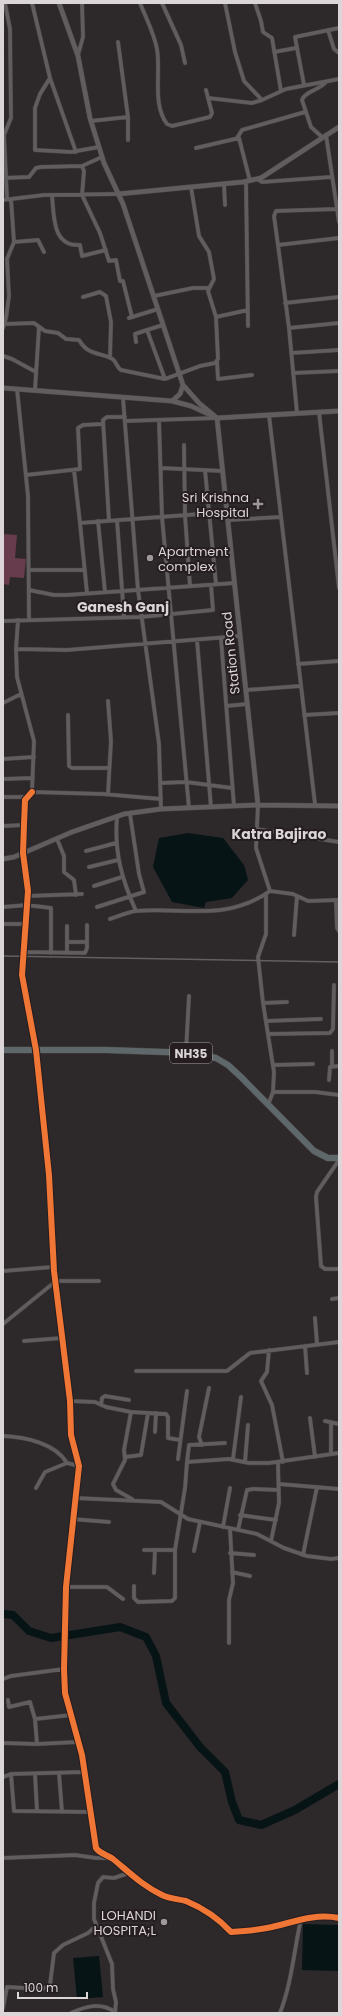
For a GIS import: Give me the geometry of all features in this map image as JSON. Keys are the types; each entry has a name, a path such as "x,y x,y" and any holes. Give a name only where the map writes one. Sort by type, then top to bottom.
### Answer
{"highway":[{"name":"NH35","path":"3,1050 186,1052 216,1058 228,1065 314,1151 328,1158 339,1159"}],"street":[{"path":"4,3 10,29 11,118 4,135 4,178 14,242 6,259 9,296 4,326 31,323 45,331 58,334 66,339 79,340 84,348 91,352 110,358 121,370 165,379 217,362"},
{"path":"32,3 50,78 76,152"},
{"path":"59,3 78,56 91,121 102,157 118,194 180,375 184,385 200,403 217,418"},
{"path":"78,56 82,37 82,3"},
{"path":"140,3 152,30 157,49 159,92 164,120 169,126 210,117 212,113 206,90"},
{"path":"162,3 181,45 185,63"},
{"path":"225,3 235,52 244,81 262,100"},
{"path":"255,3 263,32 272,38 281,91"},
{"path":"304,85 294,39 298,35 339,28"},
{"path":"328,30 334,49 339,53"},
{"path":"118,42 128,117 128,140"},
{"path":"274,52 296,48"},
{"path":"50,78 40,94 35,108 35,150 76,152 99,147"},
{"path":"208,98 252,103 281,91 304,85 339,79"},
{"path":"324,136 313,130 302,104 303,97 320,88 326,82"},
{"path":"196,148 237,138 242,130 305,112"},
{"path":"91,121 128,117"},
{"path":"7,199 52,195 118,194 248,181 257,179 339,127"},
{"path":"324,136 339,222"},
{"path":"237,138 240,140 248,181 248,326"},
{"path":"4,178 29,176 36,168 41,167 82,166 102,157"},
{"path":"82,166 84,171 82,195 106,250 109,261 116,260 120,281 123,281 130,318 158,309"},
{"path":"257,179 262,182 332,178"},
{"path":"224,184 225,205"},
{"path":"191,187 199,236 209,252 214,279 208,288 216,317 218,379 252,375"},
{"path":"334,194 339,193"},
{"path":"52,195 55,227 58,235 68,244 80,245 82,256 106,250"},
{"path":"297,413 289,328 274,216 276,211 337,209"},
{"path":"278,245 339,238"},
{"path":"14,242 38,240 44,252"},
{"path":"154,296 193,288 208,288"},
{"path":"83,297 100,292 106,296 111,322 110,358"},
{"path":"285,303 339,297"},
{"path":"216,317 248,310"},
{"path":"289,328 339,323"},
{"path":"136,342 135,334 163,325"},
{"path":"35,390 39,327"},
{"path":"147,330 165,379"},
{"path":"291,353 339,350"},
{"path":"3,356 12,359 36,372"},
{"path":"293,373 339,371"},
{"path":"172,401 180,394 184,385"},
{"path":"3,388 172,401 191,406 217,418"},
{"path":"17,389 26,475 29,620"},
{"path":"123,398 138,590 144,644 159,744 161,808"},
{"path":"110,521 102,424 103,420 107,417 159,420 339,411"},
{"path":"319,412 339,588"},
{"path":"269,415 315,804"},
{"name":"Station Road","path":"217,418 258,805"},
{"path":"159,420 162,517 189,808"},
{"path":"26,475 81,468 78,428 83,425 102,424"},
{"path":"184,445 183,469 190,586"},
{"path":"161,468 223,471"},
{"path":"74,470 87,593"},
{"path":"205,470 216,584"},
{"path":"80,523 227,512"},
{"path":"228,520 281,517"},
{"path":"117,520 124,617"},
{"path":"98,521 105,592"},
{"path":"334,546 339,545"},
{"path":"29,570 85,570"},
{"path":"29,590 54,595 235,583"},
{"path":"3,621 141,617 213,610 211,585"},
{"path":"18,620 16,649 20,694 34,741 32,792"},
{"path":"16,649 67,650 240,636"},
{"path":"221,638 234,806"},
{"path":"197,640 211,807"},
{"path":"298,664 339,661"},
{"path":"246,690 300,686"},
{"path":"3,703 20,694"},
{"path":"108,701 111,741 108,794"},
{"path":"226,706 247,704"},
{"path":"304,715 339,713"},
{"path":"68,715 69,766 72,768 109,768"},
{"path":"3,759 34,757"},
{"path":"3,778 33,778"},
{"path":"160,783 186,782 232,788"},
{"path":"161,799 108,794 32,792 25,800 23,853 28,896 22,975 24,993 36,1050 49,1176 53,1267 56,1281 70,1402 71,1435 79,1466 72,1519 64,1617 65,1693 78,1742 96,1848 99,1852 112,1858 129,1872 134,1879 163,1896 186,1901 200,1908 223,1923 232,1932 271,1928 301,1919 321,1917 339,1918"},
{"path":"3,797 27,796"},
{"path":"3,859 23,853 117,817 161,808 315,804 339,806"},
{"path":"258,805 256,829 257,855 270,891"},
{"path":"97,907 142,893 144,890 139,874 130,814"},
{"path":"117,817 116,843 118,860 129,897 136,911"},
{"path":"3,826 24,825"},
{"path":"256,829 339,842"},
{"path":"57,839 64,856 64,872 74,880 76,894"},
{"path":"86,851 116,843"},
{"path":"89,867 118,860"},
{"path":"94,886 122,877"},
{"path":"110,919 136,911 217,911 250,902 270,891 296,896 308,901 338,900 337,928 339,931"},
{"path":"28,896 82,894"},
{"path":"266,894 266,934 258,957 263,1003 275,1078 273,1092 268,1105"},
{"path":"294,935 296,896"},
{"path":"3,906 27,905 51,908 51,953"},
{"path":"3,924 25,924"},
{"path":"23,952 85,953 87,942 87,925"},
{"path":"67,953 68,926"},
{"path":"67,942 87,942"},
{"path":"268,1034 330,1033 333,1029 334,985"},
{"path":"186,1052 189,996"},
{"path":"263,1003 287,1002"},
{"path":"267,1021 321,1020"},
{"path":"329,1080 330,1068 332,1066 332,1051"},
{"path":"273,1065 313,1064"},
{"path":"332,1066 339,1066"},
{"path":"273,1092 315,1092 339,1095"},
{"path":"339,1159 317,1192 316,1197 320,1266 325,1269 339,1269"},
{"path":"3,1271 53,1267"},
{"path":"3,1324 56,1281 99,1281"},
{"path":"332,1299 339,1298"},
{"path":"315,1318 317,1344"},
{"path":"24,1341 62,1338"},
{"path":"136,1371 227,1371 235,1366 247,1354 339,1342"},
{"path":"305,1346 307,1373"},
{"path":"269,1350 267,1372 261,1381 272,1405 280,1462 279,1503 271,1541"},
{"path":"202,1445 199,1437 209,1388"},
{"path":"178,1460 187,1391"},
{"path":"101,1405 102,1398 105,1396 129,1400"},
{"path":"233,1459 241,1397"},
{"path":"70,1402 95,1402 101,1405 131,1412 168,1415 168,1438 189,1445 225,1443"},
{"path":"131,1412 124,1450 126,1457 113,1484 116,1490 133,1500"},
{"path":"126,1457 141,1456 148,1413"},
{"path":"155,1432 156,1413"},
{"path":"310,1418 315,1457"},
{"path":"325,1421 339,1424"},
{"path":"331,1422 331,1454"},
{"path":"245,1462 248,1425"},
{"path":"3,1436 26,1439 53,1448 62,1454 67,1462 79,1466"},
{"path":"134,1586 135,1602 174,1600 175,1550 181,1516 189,1445"},
{"path":"188,1462 233,1459 245,1462 280,1462 339,1453"},
{"path":"36,1488 45,1472 67,1462"},
{"path":"279,1484 339,1489"},
{"path":"303,1555 316,1487"},
{"path":"223,1528 230,1488"},
{"path":"238,1530 240,1515 247,1490 279,1490"},
{"path":"75,1498 161,1502 168,1505 188,1520 257,1534 284,1548 303,1555 330,1559 339,1558"},
{"path":"240,1515 276,1520"},
{"path":"72,1519 109,1522"},
{"path":"194,1551 200,1522"},
{"path":"229,1644 229,1600 233,1583 230,1553 230,1529"},
{"path":"144,1550 175,1550"},
{"path":"154,1573 155,1550"},
{"path":"230,1553 254,1555"},
{"path":"232,1572 250,1576"},
{"path":"66,1587 107,1587 123,1599"},
{"path":"3,1679 11,1676 64,1668"},
{"path":"8,1700 9,1707 30,1702 35,1719 37,1744"},
{"path":"35,1719 71,1715"},
{"path":"3,1742 37,1744 78,1742"},
{"path":"3,1777 10,1774 84,1772"},
{"path":"59,1773 62,1812"},
{"path":"10,1774 14,1811 91,1812"},
{"path":"35,1774 37,1811"},
{"path":"3,1858 75,1855 96,1858 112,1858"},
{"path":"115,2012 116,2002 113,1989 112,1964 96,1926 94,1903 98,1883 103,1877 114,1878 129,1872"},
{"path":"280,2013 289,1988 301,1919"},
{"path":"3,2008 8,1987 43,1989 50,1985 54,1953 63,1945 88,1934 96,1926"},
{"path":"71,2013 98,2005 108,2006 115,2012"}],"shaded area":[{"path":"3,534 17,535 15,558 26,559 24,578 10,577 9,585 3,584"},
{"path":"188,833 223,838 244,865 248,880 232,898 206,902 204,908 172,902 153,867 159,838"},
{"path":"303,1924 339,1925 339,1971 302,1970"},
{"path":"99,1956 103,1997 77,1999 73,1958"}],"waterway":[{"path":"3,1614 13,1615 29,1631 51,1638 120,1627 146,1637 156,1656 166,1703 200,1747 225,1772 232,1802 239,1820 261,1825 295,1810 339,1784"}],"railway":[{"path":"3,956 339,962"}],"cycle path":[{"path":"32,792 25,800 23,853 28,891 22,975 36,1050 49,1175 54,1271 70,1401 71,1435 79,1466 66,1587 64,1669 65,1693 82,1755 96,1848 113,1859 149,1888 165,1896 186,1901 205,1910 231,1932 267,1928 313,1917 339,1918"}],"place":[{"name":"Sri Krishna Hospital","path":"258,504"},
{"name":"Apartment complex","path":"150,558"},
{"name":"LOHANDI HOSPITA;L","path":"164,1922"}],"district":[{"name":"Ganesh Ganj","path":"123,607"},
{"name":"Katra Bajirao","path":"279,834"}]}
